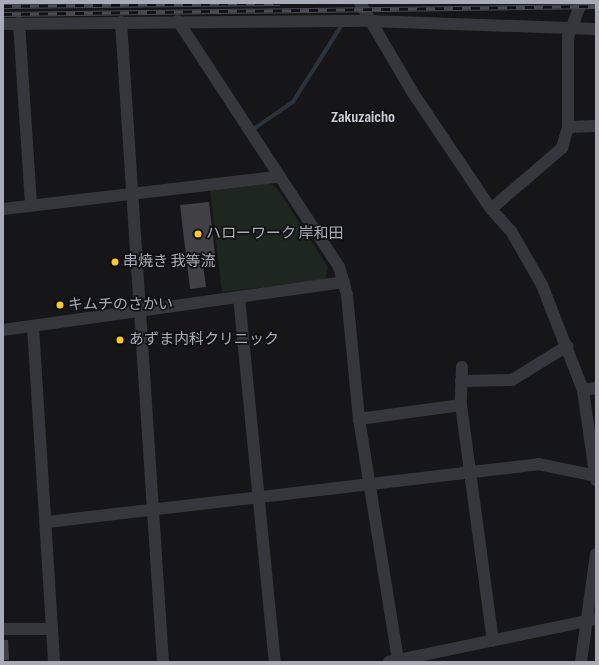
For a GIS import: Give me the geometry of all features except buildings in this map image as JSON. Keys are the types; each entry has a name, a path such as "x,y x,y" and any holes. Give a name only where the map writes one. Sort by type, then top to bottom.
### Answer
{"street":[{"path":"360,3 369,21 491,209 511,231 542,285 583,390 596,480"},
{"path":"491,209 562,148 568,127 570,28 581,3"},
{"path":"178,21 278,177 339,267 344,282 359,419 370,484 393,661 591,621"},
{"path":"3,24 178,21 369,21 596,29"},
{"path":"121,22 155,507 163,662"},
{"path":"19,23 31,205"},
{"path":"568,127 596,126"},
{"path":"3,209 132,196 278,177"},
{"path":"3,330 141,312 344,282"},
{"path":"239,297 261,498 275,662"},
{"path":"33,327 47,522 54,662"},
{"path":"461,381 512,380 567,346"},
{"path":"462,367 461,405 468,474 493,641"},
{"path":"583,390 596,388"},
{"path":"359,419 461,405"},
{"path":"47,522 155,507 261,498 370,484 468,474 538,464 596,476"},
{"path":"581,662 591,621 596,554"},
{"path":"3,629 52,629"}],"shaded area":[{"path":"269,183 277,188 328,267 325,280 222,292 210,190"}],"waterway":[{"path":"255,128 293,102 340,28"}],"railway":[{"path":"3,6 280,3"},
{"path":"3,14 596,6"}],"place":[{"name":"ハローワーク 岸和田","path":"198,234"},
{"name":"串焼き 我等流","path":"115,262"},
{"name":"キムチのさかい","path":"60,305"},
{"name":"あずま内科クリニック","path":"120,340"}],"district":[{"name":"Zakuzaicho","path":"363,118"}]}
